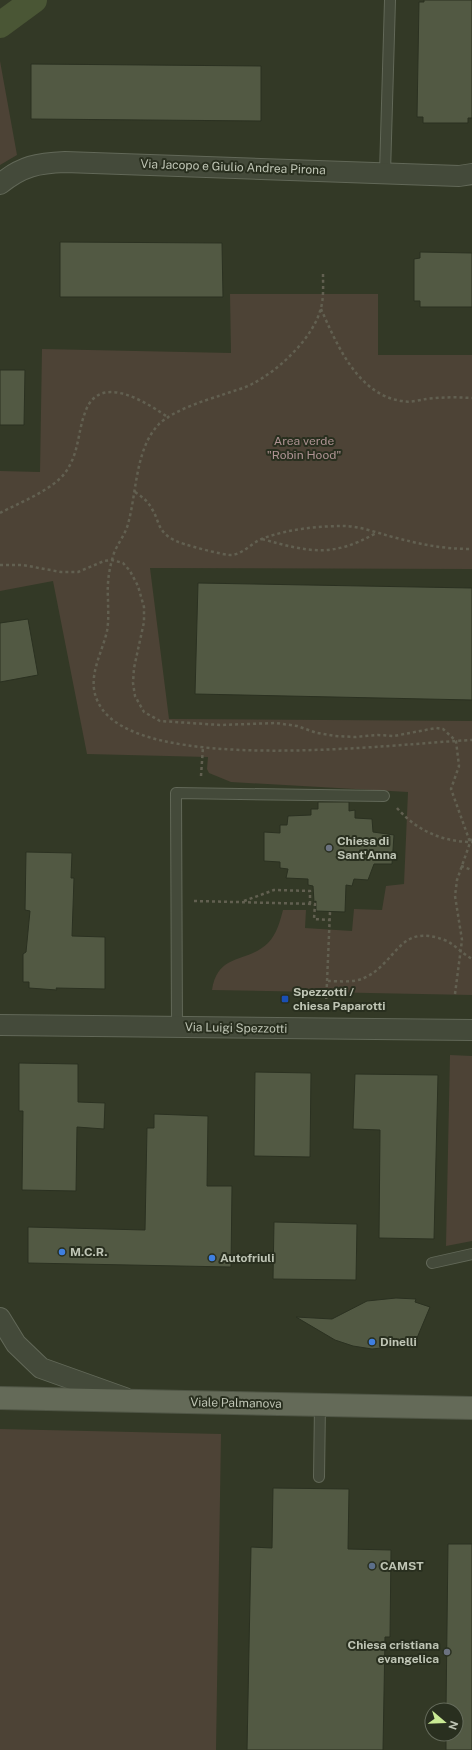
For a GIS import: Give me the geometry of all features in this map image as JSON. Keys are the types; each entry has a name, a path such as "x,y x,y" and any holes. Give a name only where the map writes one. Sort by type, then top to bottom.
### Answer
{"main road":[{"name":"Viale Palmanova","path":"0,1398 472,1408"}],"street":[{"name":"Via Jacopo e Giulio Andrea Pirona","path":"0,184 11,175 27,166 42,163 65,162 459,176 472,174"},
{"name":"Via Luigi Spezzotti","path":"0,1025 472,1030"},
{"path":"0,1318 16,1344 41,1368 131,1400"}],"lane":[{"path":"385,173 390,0"},
{"path":"177,1027 176,793 384,796"},
{"path":"432,1262 472,1254"},
{"path":"319,1476 320,1405"}],"path":[{"path":"323,274 321,309 315,324 290,355 252,384 182,410 160,423 148,440 139,469 128,524 123,538 114,551 107,576 108,628 94,677 94,687 97,701 110,719 122,727 138,734 162,741 203,747 259,750 326,750 472,740"},
{"path":"321,309 333,336 351,365 363,381 384,396 403,402 458,397 472,398"},
{"path":"0,512 39,492 63,474 77,450 86,409 92,400 98,395 107,391 133,397 149,404 169,418"},
{"path":"135,492 146,500 153,509 156,520 162,531 174,540 218,554 230,556 241,553 262,539 294,530 321,526 347,526 444,549 472,549"},
{"path":"262,539 293,548 328,551 344,548 376,533"},
{"path":"0,565 23,565 61,572 78,572 104,561 112,560 123,563 138,586 144,607 144,622 136,654 133,683 140,706 153,718 170,723 200,722 220,725 276,723 297,726 317,733 335,736 394,736 436,728 443,729 456,741 459,766 451,788 471,842"},
{"path":"200,793 203,747"},
{"path":"384,796 407,820 430,834 471,842"},
{"path":"455,994 462,931 455,896 462,866 472,837"},
{"path":"462,866 472,870"},
{"path":"242,902 274,890 281,890 310,891 310,904"},
{"path":"177,901 315,904 314,919 329,920"},
{"path":"327,992 330,912"},
{"path":"328,980 362,979 375,972 406,940 416,937 437,938 448,942 471,958"}],"green space":[{"path":"0,61 17,155 0,165"},
{"name":"Area verde \"Robin Hood\"","path":"230,294 378,294 378,355 472,355 472,569 150,568 169,719 472,721 472,995 212,990 215,978 220,970 227,964 251,954 268,943 276,932 283,910 306,910 305,928 352,931 354,909 382,910 386,886 404,884 408,792 231,782 209,773 207,769 208,757 87,754 53,581 0,591 0,471 40,472 42,349 231,353"},
{"path":"450,1055 472,1056 472,1241 446,1246"},
{"path":"0,1429 221,1434 216,1750 0,1750"}],"building":[{"path":"424,0 472,0 472,118 468,118 468,123 423,123 423,117 417,117 419,2 424,2"},
{"path":"31,64 261,66 261,121 31,119"},
{"path":"60,242 222,243 223,297 60,297"},
{"path":"420,252 472,253 472,307 420,307 420,301 414,301 414,259 420,258"},
{"path":"0,370 25,370 24,425 0,425"},
{"path":"198,583 472,588 472,700 195,694"},
{"path":"28,619 38,675 0,682 0,623"},
{"name":"Chiesa di Sant'Anna","path":"318,802 349,802 349,811 355,810 355,818 372,819 373,832 394,835 392,864 374,864 368,880 354,879 352,886 346,885 345,912 316,911 313,886 308,885 308,879 286,878 288,869 280,868 280,862 264,861 264,832 280,833 280,825 287,825 288,816 311,815 311,809 318,809"},
{"path":"26,852 72,853 71,878 74,878 72,936 105,937 105,989 56,988 57,990 29,988 29,982 23,982 23,954 26,952 30,911 25,910"},
{"path":"19,1063 78,1064 78,1102 105,1103 104,1129 77,1127 76,1191 22,1190 23,1111 19,1111"},
{"path":"255,1072 311,1073 310,1157 254,1156"},
{"path":"355,1074 438,1075 434,1239 379,1238 380,1130 353,1129"},
{"path":"154,1114 208,1116 207,1186 232,1186 231,1267 28,1263 28,1227 145,1230 147,1128 154,1128"},
{"path":"274,1222 357,1224 356,1280 273,1279"},
{"path":"396,1298 416,1299 415,1302 430,1307 417,1338 391,1347 372,1349 353,1346 335,1340 296,1317 332,1319 367,1301"},
{"path":"273,1488 349,1489 348,1549 391,1550 390,1637 385,1637 383,1750 247,1750 251,1547 272,1548"},
{"path":"448,1544 472,1544 472,1750 446,1750 446,1742 464,1742 464,1702 446,1702"}],"waterway":[{"path":"0,25 34,0"}],"place":[{"name":"Chiesa di Sant'Anna","path":"329,848"},
{"name":"Spezzotti / chiesa Paparotti","path":"285,999"},
{"name":"M.C.R.","path":"62,1252"},
{"name":"Autofriuli","path":"212,1258"},
{"name":"Dinelli","path":"372,1342"},
{"name":"CAMST","path":"372,1566"},
{"name":"Chiesa cristiana evangelica","path":"447,1652"}]}
